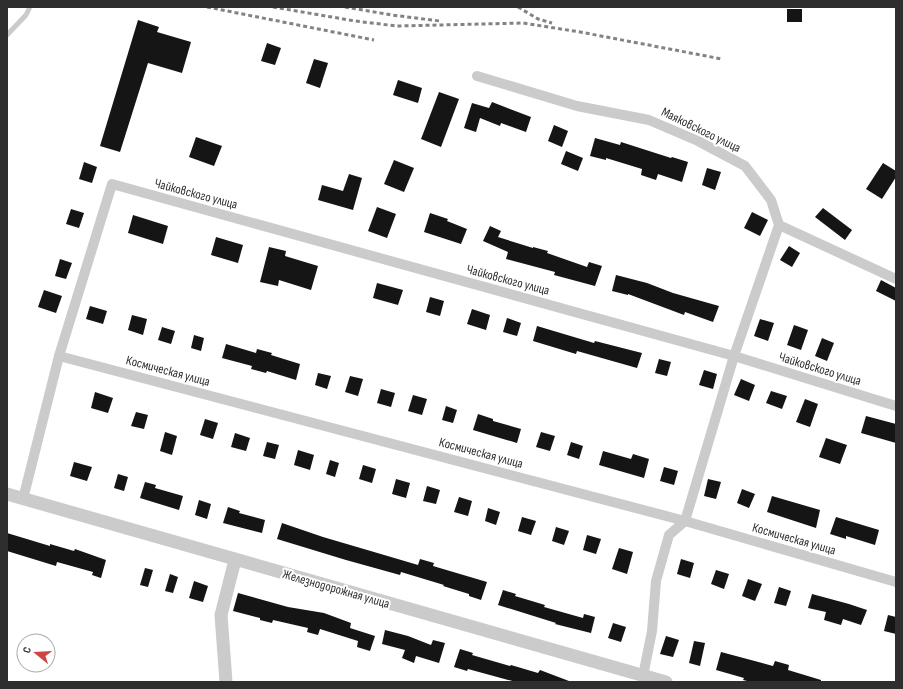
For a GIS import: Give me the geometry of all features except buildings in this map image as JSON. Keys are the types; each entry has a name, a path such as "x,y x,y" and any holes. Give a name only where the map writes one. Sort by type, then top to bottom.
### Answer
{"street":[{"name":"Маяковского улица","path":"477,76 577,106 649,120 698,141 745,166 771,200 779,225"},
{"name":"Чайковского улица","path":"59,356 112,184 734,356 896,406"},
{"path":"643,676 652,631 656,581 669,535 685,521 734,356 779,225 896,279"},
{"path":"24,499 59,356"},
{"name":"Космическая улица","path":"59,356 685,521 896,582"},
{"name":"Железнодорожная улица","path":"7,494 666,682"},
{"path":"226,682 222,615 235,560"}],"lane":[{"path":"7,35 26,15 30,7"}],"railway":[{"path":"207,7 374,40"},
{"path":"273,7 355,21 397,26 523,23 580,32 722,59"},
{"path":"345,7 440,21"},
{"path":"518,7 538,19 552,23"}]}
